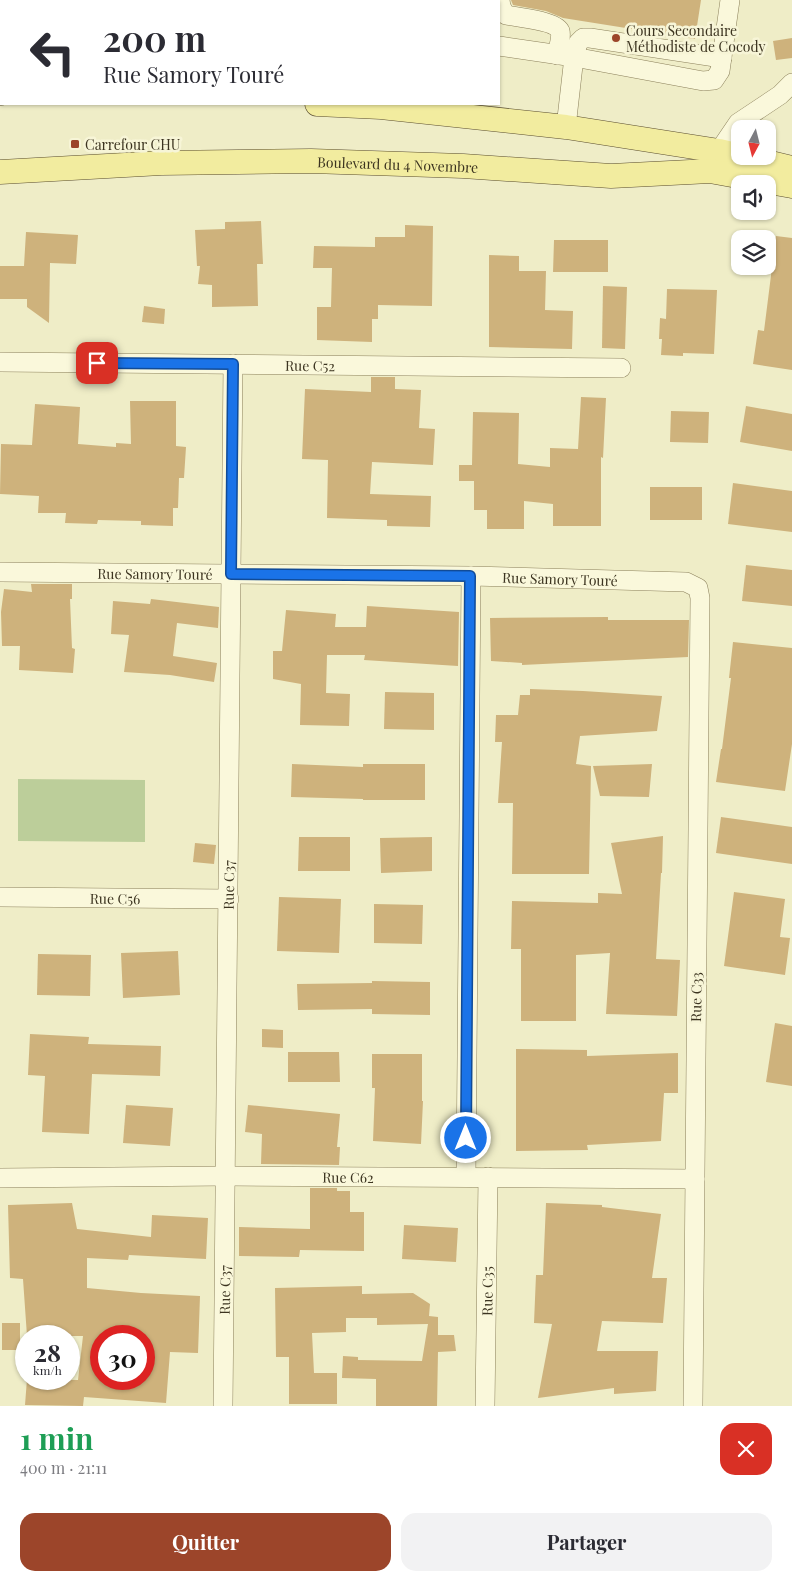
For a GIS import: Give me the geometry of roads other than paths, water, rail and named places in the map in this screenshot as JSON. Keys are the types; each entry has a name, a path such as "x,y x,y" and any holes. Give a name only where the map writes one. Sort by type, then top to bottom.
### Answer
{"main road":[{"path":"338,105 381,107 566,127 731,154"},
{"name":"Boulevard du 4 Novembre","path":"0,172 161,163 311,161 463,166 611,176 710,170 792,186"},
{"path":"776,164 792,168"}],"street":[{"path":"500,0 501,7 506,14 553,24 560,31 566,56 566,127"},
{"path":"500,46 566,56 702,81 714,80 720,71 730,0"},
{"path":"566,56 583,38 590,38 722,58"},
{"path":"743,120 788,91"},
{"name":"Rue C52","path":"0,362 621,368"},
{"name":"Rue C37","path":"223,1406 233,364"},
{"name":"Rue Samory Touré","path":"0,572 470,576 686,582 698,588"},
{"path":"466,1177 470,576"},
{"name":"Rue C33","path":"693,1406 700,598 698,588"},
{"name":"Rue C56","path":"0,897 229,898"},
{"name":"Rue C62","path":"0,1178 226,1176 695,1179"},
{"name":"Rue C35","path":"485,1406 488,1177"}],"place":[{"name":"Cours Secondaire Méthodiste de Cocody","path":"616,38"},
{"name":"Carrefour CHU","path":"75,144"}]}
